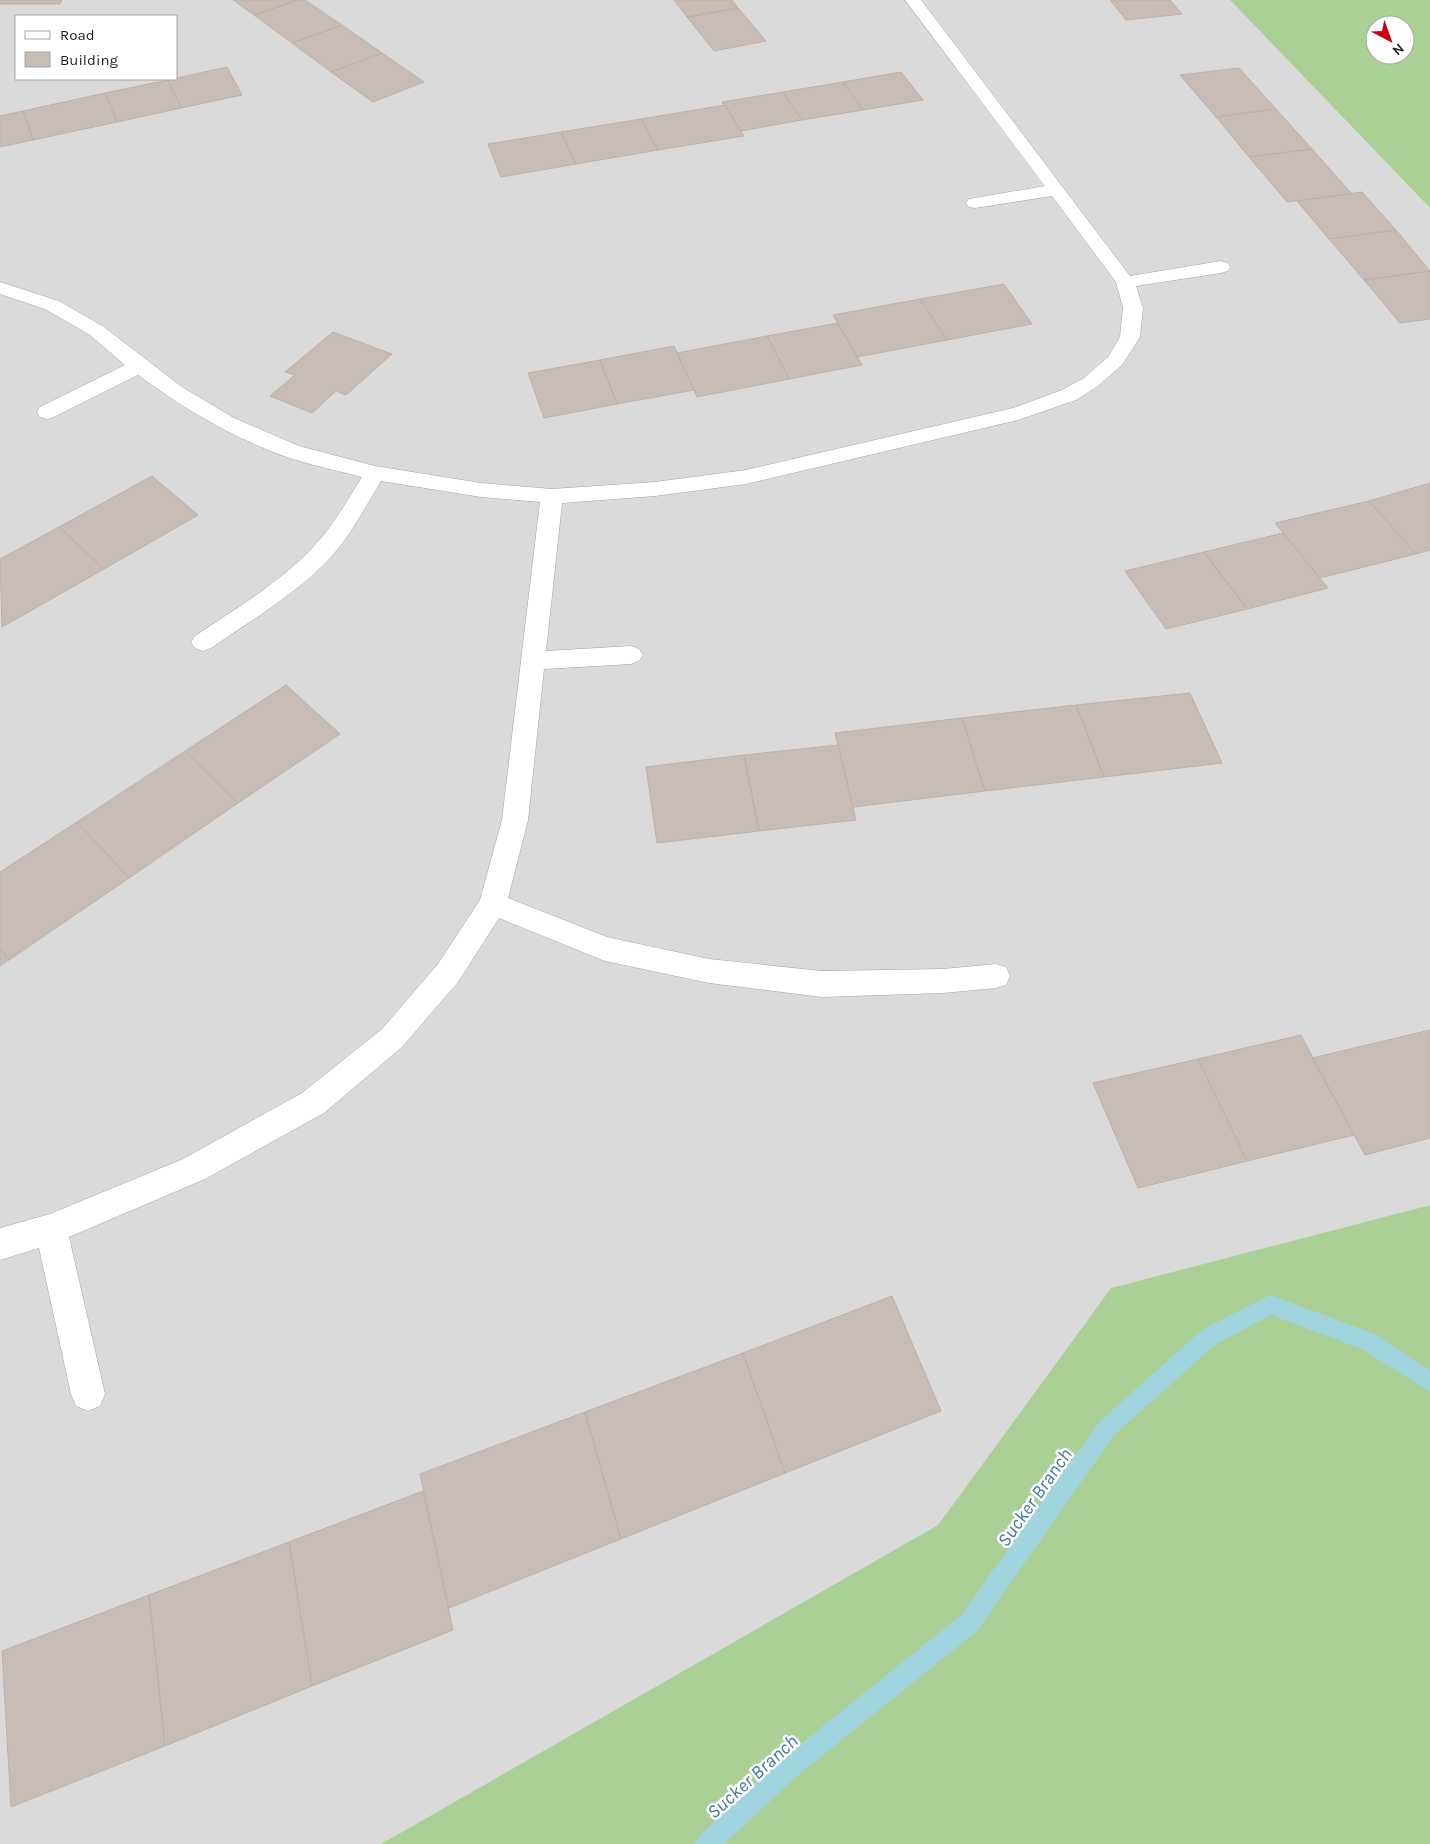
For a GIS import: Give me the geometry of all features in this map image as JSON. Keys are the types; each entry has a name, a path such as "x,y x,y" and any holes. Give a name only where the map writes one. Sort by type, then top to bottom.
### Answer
{"lane":[{"path":"0,288 52,305 97,331 139,366 175,392 227,423 292,451 375,473 481,490 552,496 654,489 746,477 1018,414 1069,395 1091,382 1115,361 1130,337 1133,308 1125,282 913,0"},
{"path":"976,203 1054,190"},
{"path":"1125,282 1221,267"},
{"path":"47,412 139,366"},
{"path":"203,642 269,596 311,562 336,535 375,473"},
{"path":"0,1244 51,1229 194,1169 313,1103 392,1038 448,974 493,904 515,820 552,496"},
{"path":"533,661 631,655"},
{"path":"493,904 605,949 709,971 822,984 944,981 996,976"},
{"path":"51,1229 88,1394"}],"shaded area":[{"path":"0,0 1230,0 1430,208 1430,1205 1111,1288 938,1525 381,1844 0,1844"}],"green space":[{"path":"1230,0 1430,0 1430,208"},
{"path":"1430,1205 1430,1844 381,1844 938,1525 1111,1288"}],"building":[{"path":"0,0 62,0 60,4 0,4"},
{"path":"233,0 298,0 254,15"},
{"path":"298,0 305,0 342,25 292,43 254,15"},
{"path":"674,0 732,0 738,8 687,17"},
{"path":"1110,0 1170,0 1182,14 1126,20"},
{"path":"738,8 766,41 714,51 687,17"},
{"path":"342,25 382,53 331,72 292,43"},
{"path":"382,53 424,82 373,102 331,72"},
{"path":"227,67 242,95 181,108 168,80 178,80 178,78"},
{"path":"1239,68 1276,109 1216,117 1180,75"},
{"path":"901,72 923,100 863,110 843,82"},
{"path":"168,80 181,108 117,122 105,93"},
{"path":"843,82 863,110 802,120 783,92"},
{"path":"783,92 802,120 741,131 722,102"},
{"path":"105,93 117,122 33,140 23,111"},
{"path":"725,105 744,136 658,150 641,119"},
{"path":"1276,109 1312,149 1249,157 1216,117"},
{"path":"23,111 33,140 0,147 0,116"},
{"path":"641,119 658,150 576,164 561,132"},
{"path":"561,132 576,164 501,177 488,144"},
{"path":"1312,149 1352,194 1287,202 1249,157"},
{"path":"1362,192 1396,230 1329,239 1297,201"},
{"path":"1396,230 1430,271 1364,280 1329,239"},
{"path":"1430,271 1430,319 1400,323 1364,280"},
{"path":"1004,284 1032,324 947,340 920,299"},
{"path":"920,299 947,340 857,357 833,315"},
{"path":"838,323 862,365 789,379 767,336"},
{"path":"333,332 392,354 346,395 336,391 312,413 270,396 295,375 285,372"},
{"path":"767,336 789,379 697,397 677,353"},
{"path":"674,346 694,390 617,404 600,360"},
{"path":"600,360 617,404 544,418 528,373"},
{"path":"152,476 198,515 104,569 59,527"},
{"path":"1430,483 1430,550 1416,554 1369,501"},
{"path":"1369,501 1416,554 1320,578 1275,523"},
{"path":"59,527 104,569 2,627 0,559"},
{"path":"1283,533 1328,588 1247,609 1204,552"},
{"path":"1204,552 1247,609 1166,629 1125,571"},
{"path":"286,685 340,734 238,803 185,751"},
{"path":"1190,693 1222,763 1104,777 1076,705"},
{"path":"1076,705 1104,777 985,791 962,718"},
{"path":"962,718 985,791 853,807 835,733"},
{"path":"838,745 856,820 759,831 744,755"},
{"path":"185,751 238,803 129,878 77,822"},
{"path":"744,755 759,831 657,843 646,767"},
{"path":"77,822 129,878 9,960 0,948 0,872"},
{"path":"0,948 9,960 0,966"},
{"path":"1430,1030 1430,1138 1365,1155 1312,1058"},
{"path":"1301,1035 1354,1135 1247,1161 1198,1059"},
{"path":"1198,1059 1247,1161 1138,1188 1093,1083"},
{"path":"892,1296 941,1411 785,1473 743,1353"},
{"path":"743,1353 785,1473 621,1539 585,1412"},
{"path":"585,1412 621,1539 449,1608 420,1474"},
{"path":"423,1491 453,1630 312,1686 289,1542"},
{"path":"289,1542 312,1686 165,1746 149,1595"},
{"path":"149,1595 165,1746 11,1807 2,1651"}],"waterway":[{"name":"Sucker Branch","path":"707,1844 789,1768 969,1623 1107,1428 1209,1337 1270,1305 1368,1341 1430,1382"}]}
